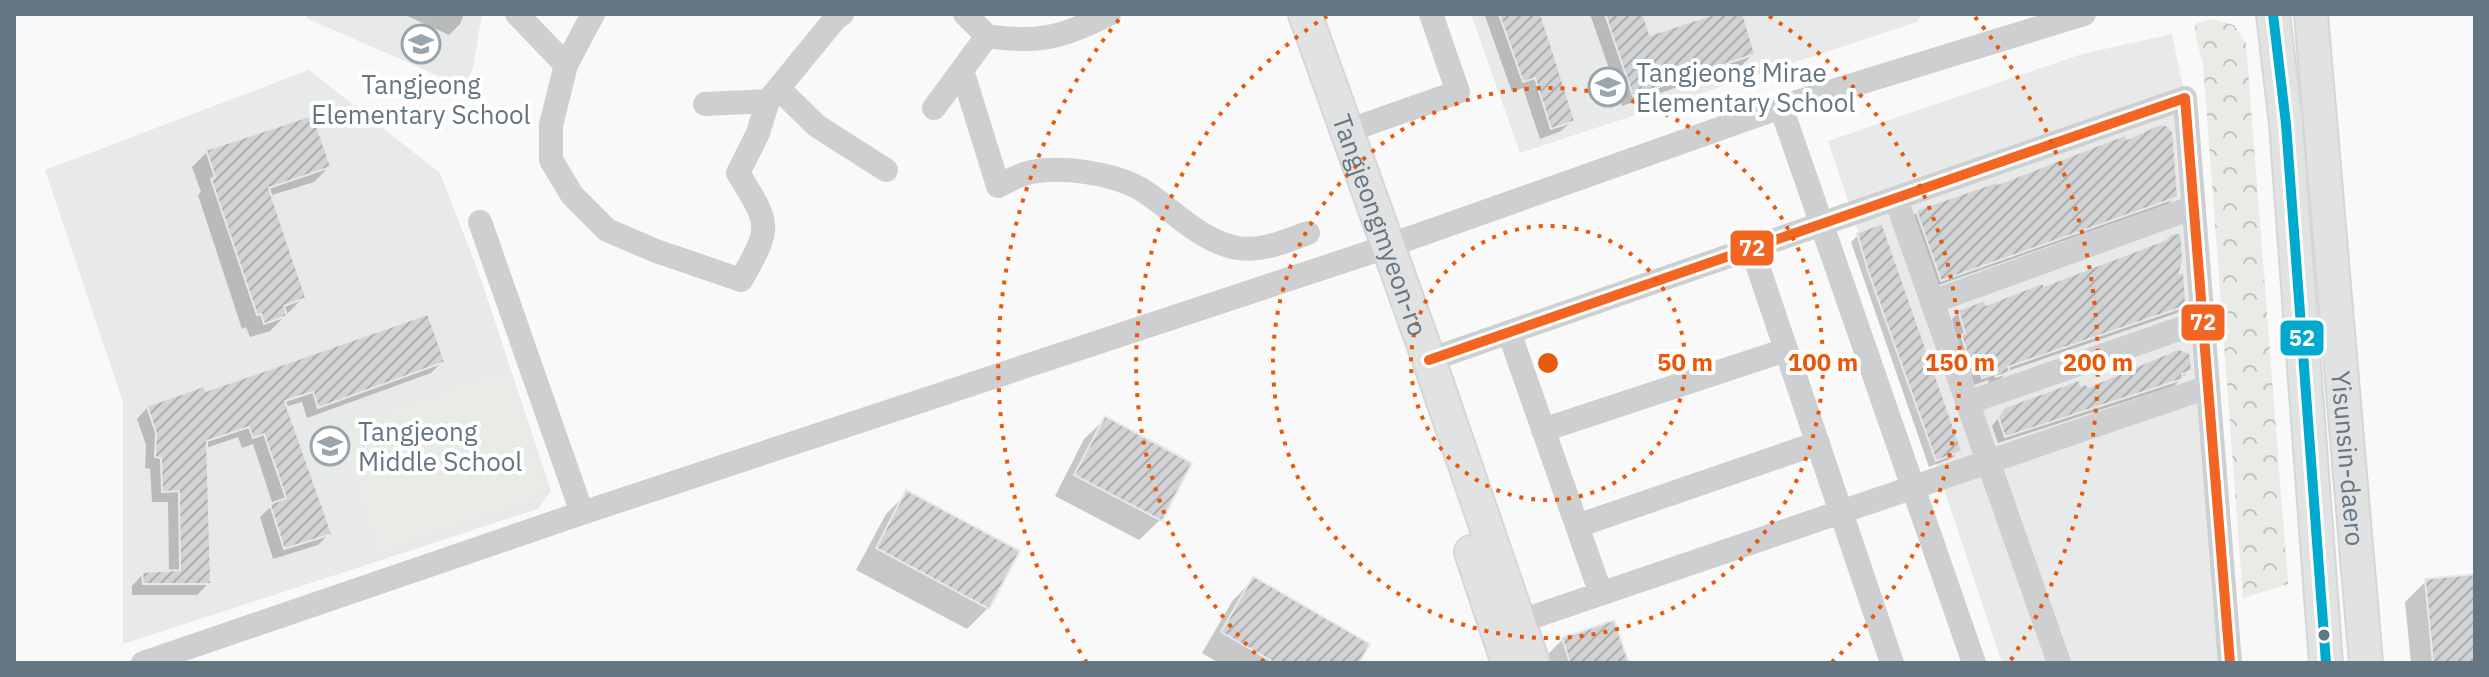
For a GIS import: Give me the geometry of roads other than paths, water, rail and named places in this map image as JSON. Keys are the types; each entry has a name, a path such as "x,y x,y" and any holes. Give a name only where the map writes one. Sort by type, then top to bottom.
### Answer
{"main road":[{"name":"Tangjeongmyeon-ro","path":"1286,14 1380,249 1429,360 1508,625 1508,663"},
{"name":"Tangjeongmyeon-ro","path":"1305,14 1347,131 1380,249 1508,625 1533,663"},
{"name":"Yisunsin-daero","path":"2273,14 2286,124 2326,663"},
{"name":"Yisunsin-daero","path":"2311,14 2366,663"}],"street":[{"path":"517,14 566,65"},
{"path":"593,14 566,65 551,125 551,160 572,195 607,230 656,251 741,280 762,244 765,227 762,211 738,173 774,95 842,14"},
{"path":"965,14 987,36 1021,42 1075,31 1109,14"},
{"path":"1347,131 1458,92 1431,14"},
{"path":"143,663 582,513 1380,249 1781,107 2084,14"},
{"path":"934,108 987,36"},
{"path":"962,70 998,186 1028,172 1060,169 1098,175 1138,188 1210,237 1238,248 1273,246 1308,233"},
{"path":"705,104 774,95 886,170"},
{"path":"1429,360 2185,98 2230,663"},
{"path":"1781,107 1974,663"},
{"path":"1896,199 2059,663"},
{"path":"1932,302 2194,207"},
{"path":"480,222 582,513"},
{"path":"1752,249 1892,663"},
{"path":"1967,403 2202,321"},
{"path":"1509,332 1601,594"},
{"path":"1543,430 1786,350"},
{"path":"1508,625 2208,387"},
{"path":"1577,526 1818,443"}],"place":[{"name":"Tangjeong Elementary School","path":"421,44"},
{"name":"Tangjeong Mirae Elementary School","path":"1608,87"},
{"name":"Tangjeong Middle School","path":"330,446"}]}
